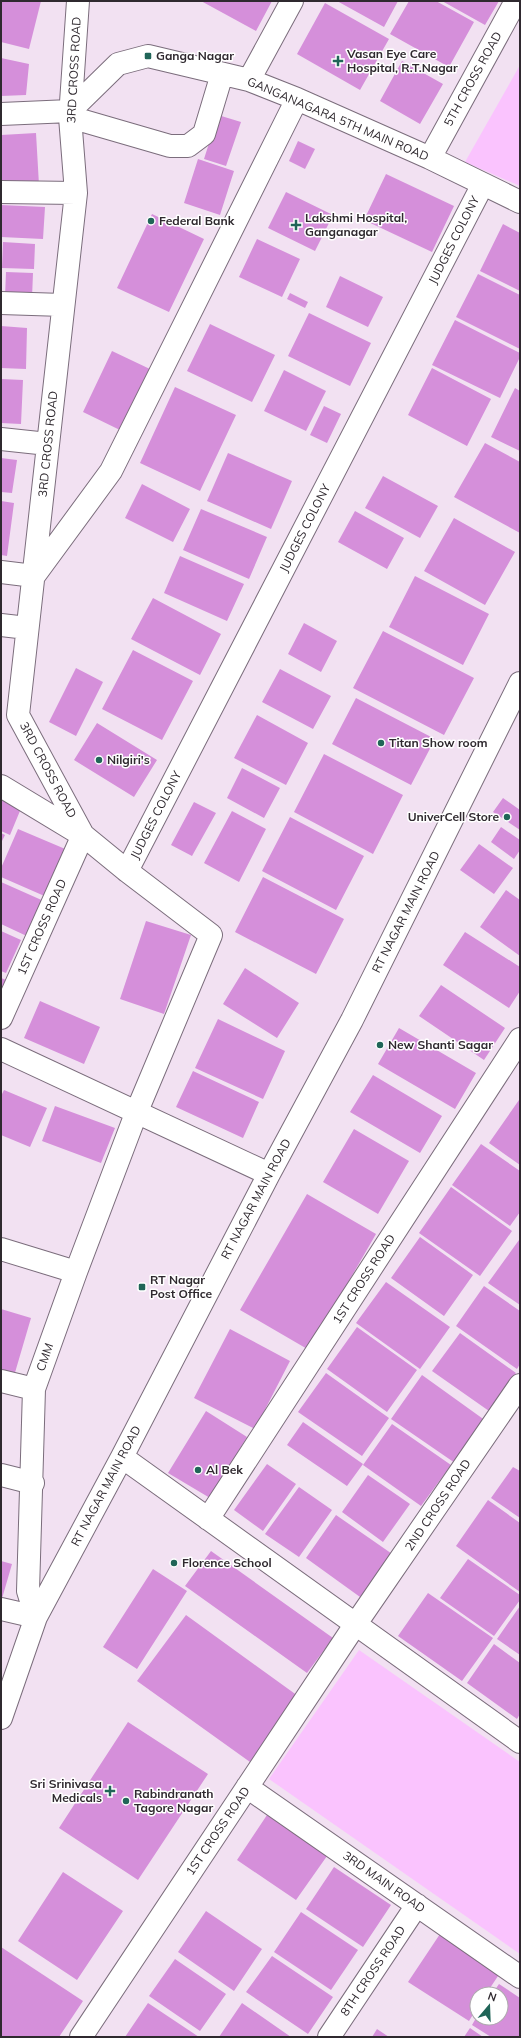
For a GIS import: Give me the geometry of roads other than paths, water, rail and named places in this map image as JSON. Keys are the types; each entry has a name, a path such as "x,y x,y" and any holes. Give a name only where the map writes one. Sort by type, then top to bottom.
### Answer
{"street":[{"name":"3RD CROSS ROAD","path":"78,1 70,114 76,193 18,715 83,835 126,871 211,934 138,1111"},
{"path":"249,80 292,1"},
{"name":"5TH CROSS ROAD","path":"430,158 516,1"},
{"name":"GANGANAGARA 5TH MAIN ROAD","path":"70,114 118,64 148,56 249,80 297,99 430,158 520,202"},
{"path":"1,114 70,114 170,146 188,146 204,134 222,74"},
{"path":"1,572 34,576 110,471 297,99"},
{"name":"JUDGES COLONY","path":"126,871 483,184"},
{"path":"1,192 76,193"},
{"path":"1,303 63,305"},
{"path":"1,439 48,444"},
{"path":"1,625 27,628"},
{"name":"RT NAGAR MAIN ROAD","path":"1,1718 36,1617 122,1457 269,1174 352,1020 520,683"},
{"path":"1,786 83,835"},
{"name":"1ST CROSS ROAD","path":"1,1018 83,835"},
{"name":"1ST CROSS ROAD","path":"208,1520 520,1039"},
{"path":"1,1049 138,1111 269,1174"},
{"name":"CMM","path":"36,1617 28,1591 33,1483 34,1390 76,1272 138,1111"},
{"path":"1,1249 76,1272"},
{"path":"1,1381 34,1390"},
{"name":"2ND CROSS ROAD","path":"355,1625 520,1385"},
{"path":"122,1457 520,1742"},
{"path":"1,1475 33,1483"},
{"path":"1,1609 36,1617"},
{"name":"1ST CROSS ROAD","path":"81,2037 355,1625"},
{"name":"3RD MAIN ROAD","path":"247,1787 520,1976"},
{"name":"8TH CROSS ROAD","path":"329,2037 418,1905"}],"place":[{"name":"Ganga Nagar","path":"148,56"},
{"name":"Vasan Eye Care Hospital, R.T.Nagar","path":"338,61"},
{"name":"Federal Bank","path":"151,221"},
{"name":"Lakshmi Hospital, Ganganagar","path":"296,225"},
{"name":"Titan Show room","path":"381,743"},
{"name":"Nilgiri's","path":"99,760"},
{"name":"UniverCell Store","path":"507,817"},
{"name":"New Shanti Sagar","path":"380,1045"},
{"name":"RT Nagar Post Office","path":"142,1287"},
{"name":"Al Bek","path":"198,1470"},
{"name":"Florence School","path":"174,1563"},
{"name":"Sri Srinivasa Medicals","path":"110,1791"},
{"name":"Rabindranath Tagore Nagar","path":"126,1801"}]}
